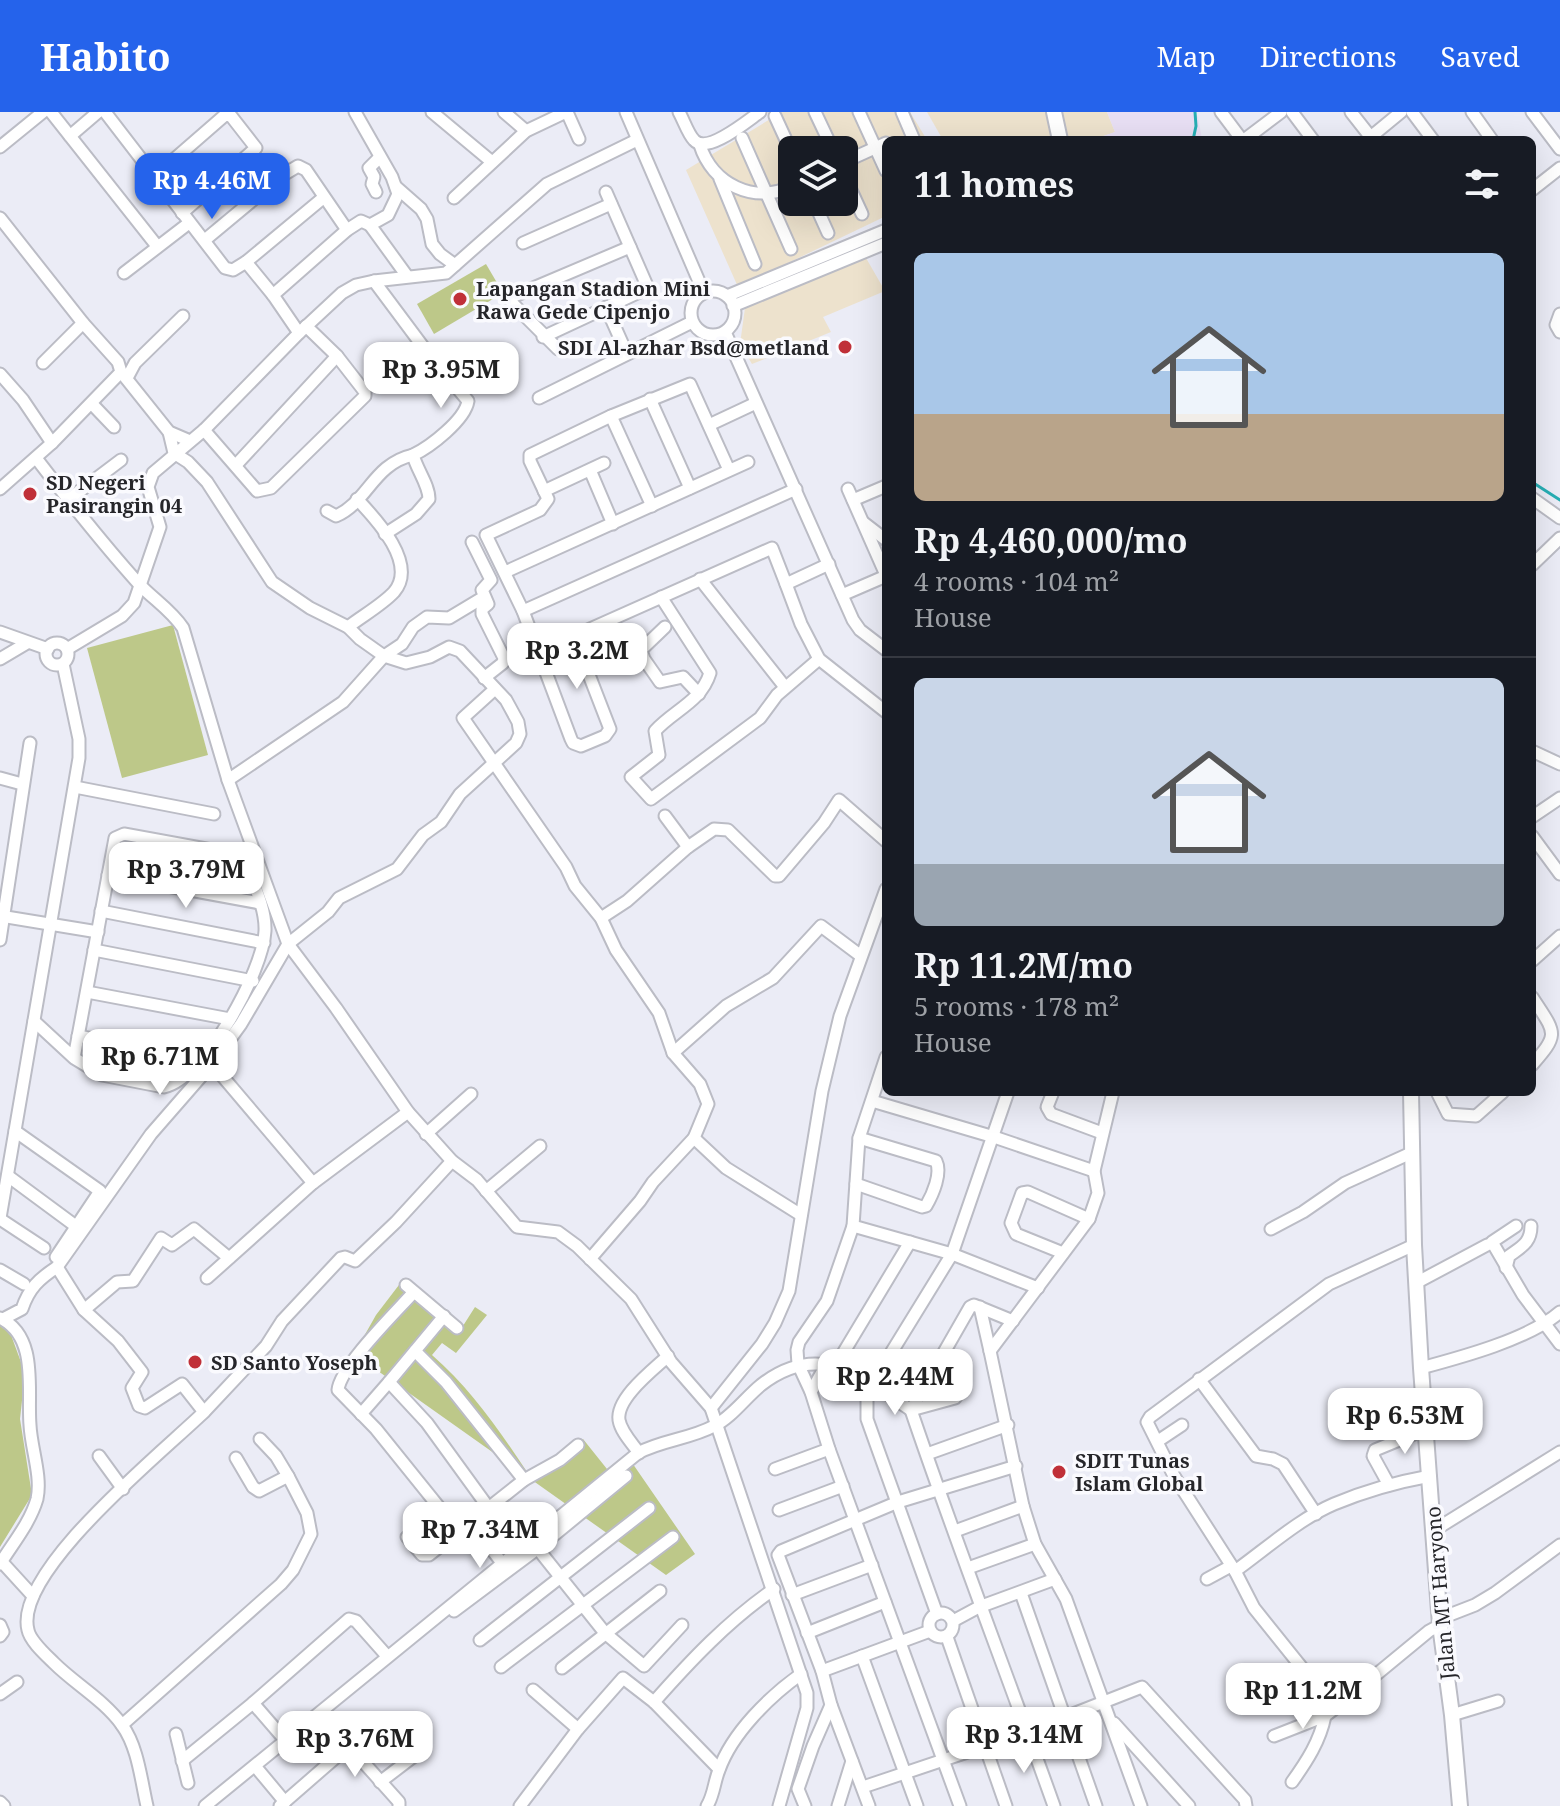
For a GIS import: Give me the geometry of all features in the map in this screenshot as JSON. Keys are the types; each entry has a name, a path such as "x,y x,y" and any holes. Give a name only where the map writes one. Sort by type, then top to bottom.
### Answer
{"main road":[{"path":"1054,112 1059,136"},
{"name":"Jalan MT Haryono","path":"1411,1096 1414,1245 1421,1368 1440,1622 1460,1806"}],"street":[{"path":"0,147 43,112"},
{"path":"51,112 157,246"},
{"path":"70,136 98,112"},
{"path":"105,112 185,218 206,239 225,268 233,270 246,262 323,198"},
{"path":"355,112 398,194 388,215 370,225"},
{"path":"432,112 492,162"},
{"path":"504,112 526,131"},
{"path":"454,198 526,131 567,112 579,139"},
{"path":"626,112 704,293"},
{"path":"679,112 693,140 700,145 708,145 722,138 760,112"},
{"path":"815,112 826,136"},
{"path":"858,156 881,145 859,112"},
{"path":"902,112 912,136"},
{"path":"1221,112 1240,136"},
{"path":"1248,136 1281,112"},
{"path":"1292,112 1310,136"},
{"path":"1351,112 1368,136"},
{"path":"1373,136 1401,112"},
{"path":"1412,112 1430,136"},
{"path":"1472,112 1489,136"},
{"path":"1532,112 1560,149"},
{"path":"124,273 157,246 256,148 234,119 225,115 155,176"},
{"path":"775,116 784,136"},
{"path":"742,138 791,249"},
{"path":"67,649 130,609 134,603 160,527 148,487 150,478 174,453 204,430 342,293 356,285 374,281 407,276 439,276 547,184 637,140"},
{"path":"700,145 704,158 719,178 755,264"},
{"path":"376,192 369,168 380,157"},
{"path":"206,239 298,166 306,170 347,230"},
{"path":"1536,187 1560,168"},
{"path":"719,178 751,193 778,190"},
{"path":"396,187 421,209 427,219 432,244 455,265"},
{"path":"543,337 648,288 606,192"},
{"path":"523,243 611,204"},
{"path":"858,205 862,214"},
{"path":"820,216 828,233"},
{"path":"0,218 118,362 124,375 169,432 174,453 188,462 207,482 272,582 310,608 348,627 384,656 406,663 430,657 449,647 455,648 506,700 518,722 520,734 516,743 460,794 441,822 423,835 397,869 339,898 328,912 288,944 241,1024 151,1134 55,1264 28,1291 22,1309 2,1319"},
{"path":"273,295 358,221 370,225 407,276"},
{"path":"837,258 882,232"},
{"path":"730,301 837,258 882,244"},
{"path":"558,349 513,304 512,297 630,247"},
{"path":"204,430 257,491 271,488 365,396 337,356 303,329 246,262"},
{"path":"327,511 340,515 388,465 413,455 435,441 467,407 468,401 374,281"},
{"path":"720,292 730,301 734,316 725,332 712,335 700,332 692,322 691,311 695,300 704,293 720,292"},
{"path":"606,307 627,354"},
{"path":"1560,314 1556,325 1560,332"},
{"path":"0,489 183,316"},
{"path":"539,398 692,322"},
{"path":"43,363 83,323"},
{"path":"725,332 842,595 860,630 882,647"},
{"path":"236,465 337,356"},
{"path":"0,374 23,400 52,443"},
{"path":"574,636 610,729 605,736 581,746 571,739 523,611 486,535 540,510 548,499 530,455 611,416 690,384 729,470"},
{"path":"650,399 690,488"},
{"path":"709,425 756,403"},
{"path":"92,404 114,427"},
{"path":"611,416 652,506"},
{"path":"169,432 190,441"},
{"path":"385,534 416,514 429,499 429,490 420,477 413,455"},
{"path":"36,458 140,584 183,628 228,780 288,944 426,1134 452,1161 477,1180 517,1227 558,1232 590,1259 631,1299 668,1356 711,1408 807,1693 807,1708 779,1806"},
{"path":"68,500 121,460"},
{"path":"505,572 748,462"},
{"path":"544,491 604,463"},
{"path":"590,470 613,524"},
{"path":"882,487 850,494 882,567"},
{"path":"523,611 796,489"},
{"path":"348,627 394,591 403,567 385,534 357,499"},
{"path":"1536,501 1560,518"},
{"path":"863,523 882,537"},
{"path":"1536,561 1560,538"},
{"path":"472,542 491,580 482,590 488,604 482,609 482,614 504,658 503,663 484,678"},
{"path":"554,645 772,548 801,624 819,659 882,709"},
{"path":"786,584 829,564"},
{"path":"842,595 882,578"},
{"path":"700,579 785,687"},
{"path":"228,780 343,702 384,656 402,644 413,627 430,615 449,618 484,597"},
{"path":"661,597 709,669 706,685 699,694 658,727 655,735 659,755 632,775 651,799 760,718 785,687 819,659"},
{"path":"665,627 641,650 644,659 660,682 683,677 699,694"},
{"path":"0,632 48,649 58,643 67,649"},
{"path":"0,659 27,643"},
{"path":"48,649 48,660 52,664 63,664 67,660 67,649"},
{"path":"44,1248 0,1218 79,758 79,739 63,664"},
{"path":"495,689 463,718 566,867 575,886 601,918 616,950 659,1013 673,1053 700,1084 708,1104 694,1138 653,1182 590,1259"},
{"path":"0,940 30,743"},
{"path":"1536,753 1560,764"},
{"path":"0,778 22,784"},
{"path":"75,787 214,814"},
{"path":"1536,814 1560,798"},
{"path":"601,918 636,894 688,847 714,829 728,830 775,876 779,876 824,823 839,800 882,838"},
{"path":"665,816 688,847"},
{"path":"34,1021 74,1058 110,1077 164,1087 207,1062 253,981 264,943 266,929 260,903 244,859 235,854 124,834 112,843 74,1058"},
{"path":"1536,841 1560,874"},
{"path":"108,875 260,903"},
{"path":"711,1408 775,1323 789,1291 822,1091 840,1016 882,900"},
{"path":"101,911 264,943"},
{"path":"2,916 98,932"},
{"path":"673,1053 726,1006 773,978 821,926 861,956"},
{"path":"1536,957 1560,936"},
{"path":"94,950 253,981"},
{"path":"87,992 230,1019"},
{"path":"1536,1003 1557,1039 1536,1061"},
{"path":"78,1036 207,1062 313,1183"},
{"path":"882,1070 859,1138 853,1226 827,1301 797,1345 798,1364 811,1392 960,1806"},
{"path":"426,1134 471,1094"},
{"path":"937,1614 867,1419 867,1398 872,1384 952,1254 1007,1096"},
{"path":"1051,1096 1047,1107 1051,1114 1102,1133"},
{"path":"990,1351 1089,1219 1098,1193 1094,1171 1112,1096"},
{"path":"1439,1096 1448,1114 1476,1116 1498,1096"},
{"path":"872,1101 1094,1171"},
{"path":"207,1278 313,1183 408,1112"},
{"path":"15,1131 98,1188 100,1194 55,1264"},
{"path":"694,1138 726,1168 801,1215"},
{"path":"856,1184 922,1207 930,1200 939,1171 936,1161 859,1138"},
{"path":"486,1191 540,1146"},
{"path":"1271,1229 1303,1212 1345,1183 1411,1153"},
{"path":"147,1806 134,1752 122,1725 53,1663 31,1637 27,1629 33,1596 48,1570 78,1531 204,1412 266,1346 278,1325 341,1258 355,1261 452,1161"},
{"path":"8,1176 77,1227"},
{"path":"1063,1253 1016,1234 1011,1223 1018,1197 1028,1192 1089,1219"},
{"path":"853,1226 952,1254 1038,1288"},
{"path":"1516,1226 1492,1242 1523,1295 1560,1344"},
{"path":"1506,1268 1509,1256 1525,1245 1531,1234 1531,1226"},
{"path":"84,1310 117,1282 133,1281 161,1238 172,1245 194,1229 229,1258"},
{"path":"811,1392 910,1242"},
{"path":"1338,1706 1323,1694 1254,1608 1233,1568 1174,1476 1147,1422 1199,1379 1329,1284 1414,1245"},
{"path":"1416,1283 1487,1245"},
{"path":"55,1264 84,1310 118,1341 142,1372 132,1388 139,1406 145,1408 182,1384 204,1412"},
{"path":"0,1270 24,1284"},
{"path":"457,1328 410,1289 340,1380 338,1390 459,1532"},
{"path":"911,1410 970,1307 980,1307 1013,1321"},
{"path":"980,1307 1008,1425 1023,1506 1035,1544 1066,1599 1141,1806"},
{"path":"1421,1368 1460,1358 1546,1324 1560,1312"},
{"path":"361,1414 444,1316"},
{"path":"2,1319 17,1330 26,1355 38,1490 33,1509 1,1562 33,1596"},
{"path":"415,1351 446,1382 524,1480"},
{"path":"911,1410 958,1396 946,1352"},
{"path":"639,1453 619,1422 620,1413 626,1396 668,1356"},
{"path":"444,1618 639,1453 662,1442 716,1426 761,1386 798,1364 831,1365 872,1384 911,1410 979,1607 1054,1806"},
{"path":"1199,1379 1256,1456 1283,1464 1316,1514"},
{"path":"389,1382 427,1423 488,1507"},
{"path":"927,1454 1008,1425"},
{"path":"1158,1441 1182,1425"},
{"path":"1389,1485 1373,1456 1375,1450 1426,1429"},
{"path":"122,1725 281,1584 293,1570 311,1534 307,1513 288,1476 276,1456 260,1439"},
{"path":"407,1537 425,1556 524,1480 560,1460 578,1445"},
{"path":"775,1469 829,1449"},
{"path":"1433,1531 1560,1452"},
{"path":"99,1456 123,1489"},
{"path":"236,1458 253,1487 259,1491 288,1476"},
{"path":"869,1806 831,1705 822,1671 777,1558 781,1551 898,1502 1016,1466"},
{"path":"205,1806 502,1563 534,1544 626,1476"},
{"path":"1207,1579 1233,1568 1334,1504 1389,1485 1430,1476"},
{"path":"779,1510 843,1486"},
{"path":"955,1531 1023,1506"},
{"path":"480,1640 649,1508"},
{"path":"471,1522 502,1563"},
{"path":"501,1667 673,1537"},
{"path":"534,1544 605,1633 644,1666 682,1625"},
{"path":"968,1568 1035,1544"},
{"path":"1274,1736 1325,1716 1440,1622 1495,1593 1560,1545"},
{"path":"792,1595 872,1565"},
{"path":"953,1621 979,1607 1055,1579"},
{"path":"654,1702 739,1613 774,1589"},
{"path":"562,1668 660,1591"},
{"path":"1021,1593 1096,1806"},
{"path":"807,1633 885,1602"},
{"path":"937,1614 946,1614 953,1621 953,1630 947,1637 937,1637 930,1631 930,1621 937,1614"},
{"path":"182,1761 349,1619 356,1621 387,1656"},
{"path":"0,1625 3,1632 0,1636"},
{"path":"822,1671 930,1631"},
{"path":"947,1637 1006,1806"},
{"path":"862,1656 917,1806"},
{"path":"707,1806 730,1747 766,1701 801,1674"},
{"path":"520,1806 578,1729 623,1678 654,1702 719,1769"},
{"path":"0,1694 17,1682"},
{"path":"863,1787 986,1747 1140,1687 1245,1800 1246,1806"},
{"path":"533,1690 578,1729"},
{"path":"1452,1715 1498,1701"},
{"path":"253,1703 285,1740"},
{"path":"805,1806 798,1789 831,1705"},
{"path":"1292,1782 1315,1748 1325,1716"},
{"path":"1111,1720 1184,1805"},
{"path":"176,1734 188,1783"},
{"path":"340,1736 399,1806"},
{"path":"255,1766 283,1804 350,1745"},
{"path":"380,1782 422,1750"},
{"path":"838,1806 853,1760"}],"shaded area":[{"path":"782,112 910,112 925,136 882,136 882,218 738,287 686,170"},
{"path":"927,112 1107,112 1115,132 1104,136 941,136"},
{"path":"1107,112 1194,112 1201,136 1104,136 1115,132"},
{"path":"866,258 882,286 882,292 823,317 831,332 752,364 740,344 745,308"}],"green space":[{"name":"Lapangan Stadion Mini Rawa Gede Cipenjo","path":"486,264 503,293 434,334 417,304"},
{"path":"173,625 208,755 122,778 87,648"},
{"path":"402,1281 461,1329 475,1307 487,1315 456,1353 442,1343 432,1355 472,1396 529,1475 583,1439 607,1469 626,1454 695,1554 666,1575 354,1354 376,1315"},
{"path":"0,1316 4,1316 25,1373 20,1419 32,1495 0,1547"}],"waterway":[{"path":"1194,136 1195,112"},
{"path":"1536,485 1560,500"}],"place":[{"name":"Lapangan Stadion Mini Rawa Gede Cipenjo","path":"460,299"},
{"name":"SDI Al-azhar Bsd@metland","path":"845,347"},
{"name":"SD Negeri Pasirangin 04","path":"30,494"},
{"name":"SD Santo Yoseph","path":"195,1362"},
{"name":"SDIT Tunas Islam Global","path":"1059,1472"}]}
